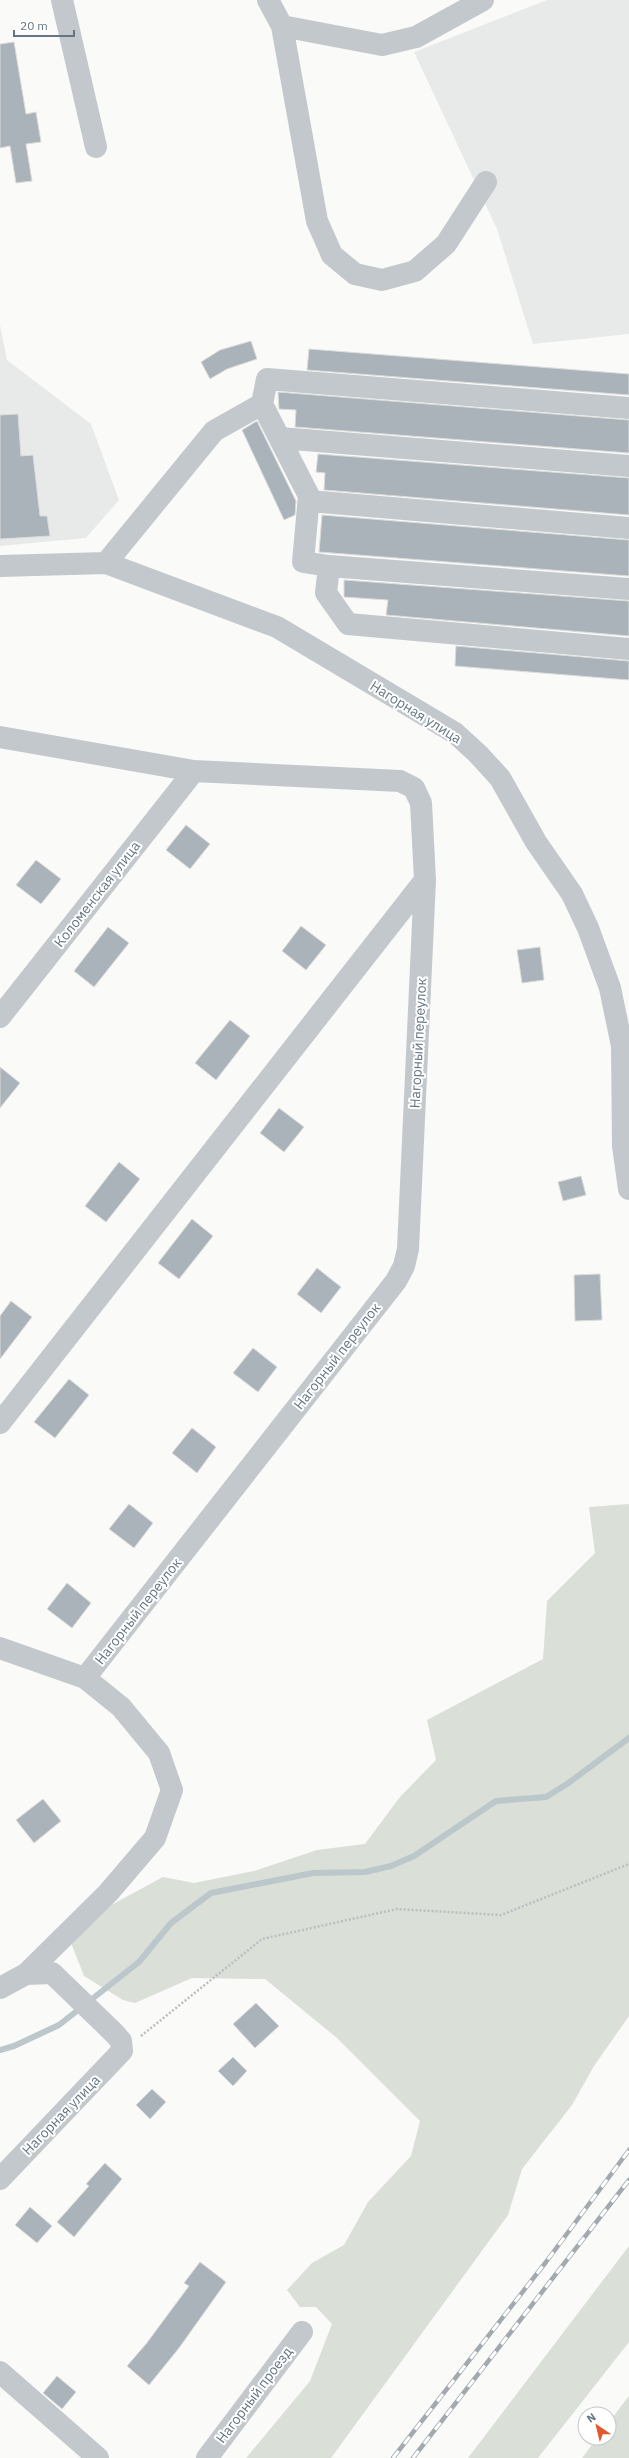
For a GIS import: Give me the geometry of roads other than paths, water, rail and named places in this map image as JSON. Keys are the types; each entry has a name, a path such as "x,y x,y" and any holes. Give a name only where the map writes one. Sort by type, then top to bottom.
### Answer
{"street":[{"path":"62,0 96,147"},
{"path":"268,0 282,26 318,221 332,255 356,274 382,280 415,271 446,244 486,182"},
{"path":"282,26 382,45 416,37 483,0"},
{"path":"629,408 267,379 262,404 309,496 303,562 329,566 629,590"},
{"path":"106,563 214,431 262,404"},
{"path":"280,438 629,466"},
{"path":"309,501 629,528"},
{"name":"Нагорная улица","path":"0,566 106,563 277,627 455,733 478,754 500,778 536,842 572,894 610,988 622,1046 623,1146 629,1189"},
{"path":"329,566 326,593 348,624 629,649"},
{"path":"0,737 194,771"},
{"name":"Нагорный переулок","path":"0,1648 85,1678 396,1281 404,1266 408,1249 425,880 421,803 414,788 400,782 194,771"},
{"name":"Коломенская улица","path":"0,1017 194,771"},
{"path":"0,1423 425,880"},
{"path":"0,1988 26,1974 108,1893 155,1838 172,1790 159,1753 121,1707 85,1678"},
{"name":"Нагорная улица","path":"0,2179 122,2052 121,2041 52,1973 26,1974"},
{"name":"Нагорный проезд","path":"207,2458 302,2332"},
{"path":"0,2372 98,2458"}],"waterway":[{"path":"0,2050 14,2046 59,2025 139,1962 171,1923 211,1893 313,1873 365,1872 391,1866 414,1856 496,1801 546,1797 567,1784 629,1738"}],"railway":[{"path":"393,2458 546,2262 629,2150"},
{"path":"413,2458 629,2180"}]}
